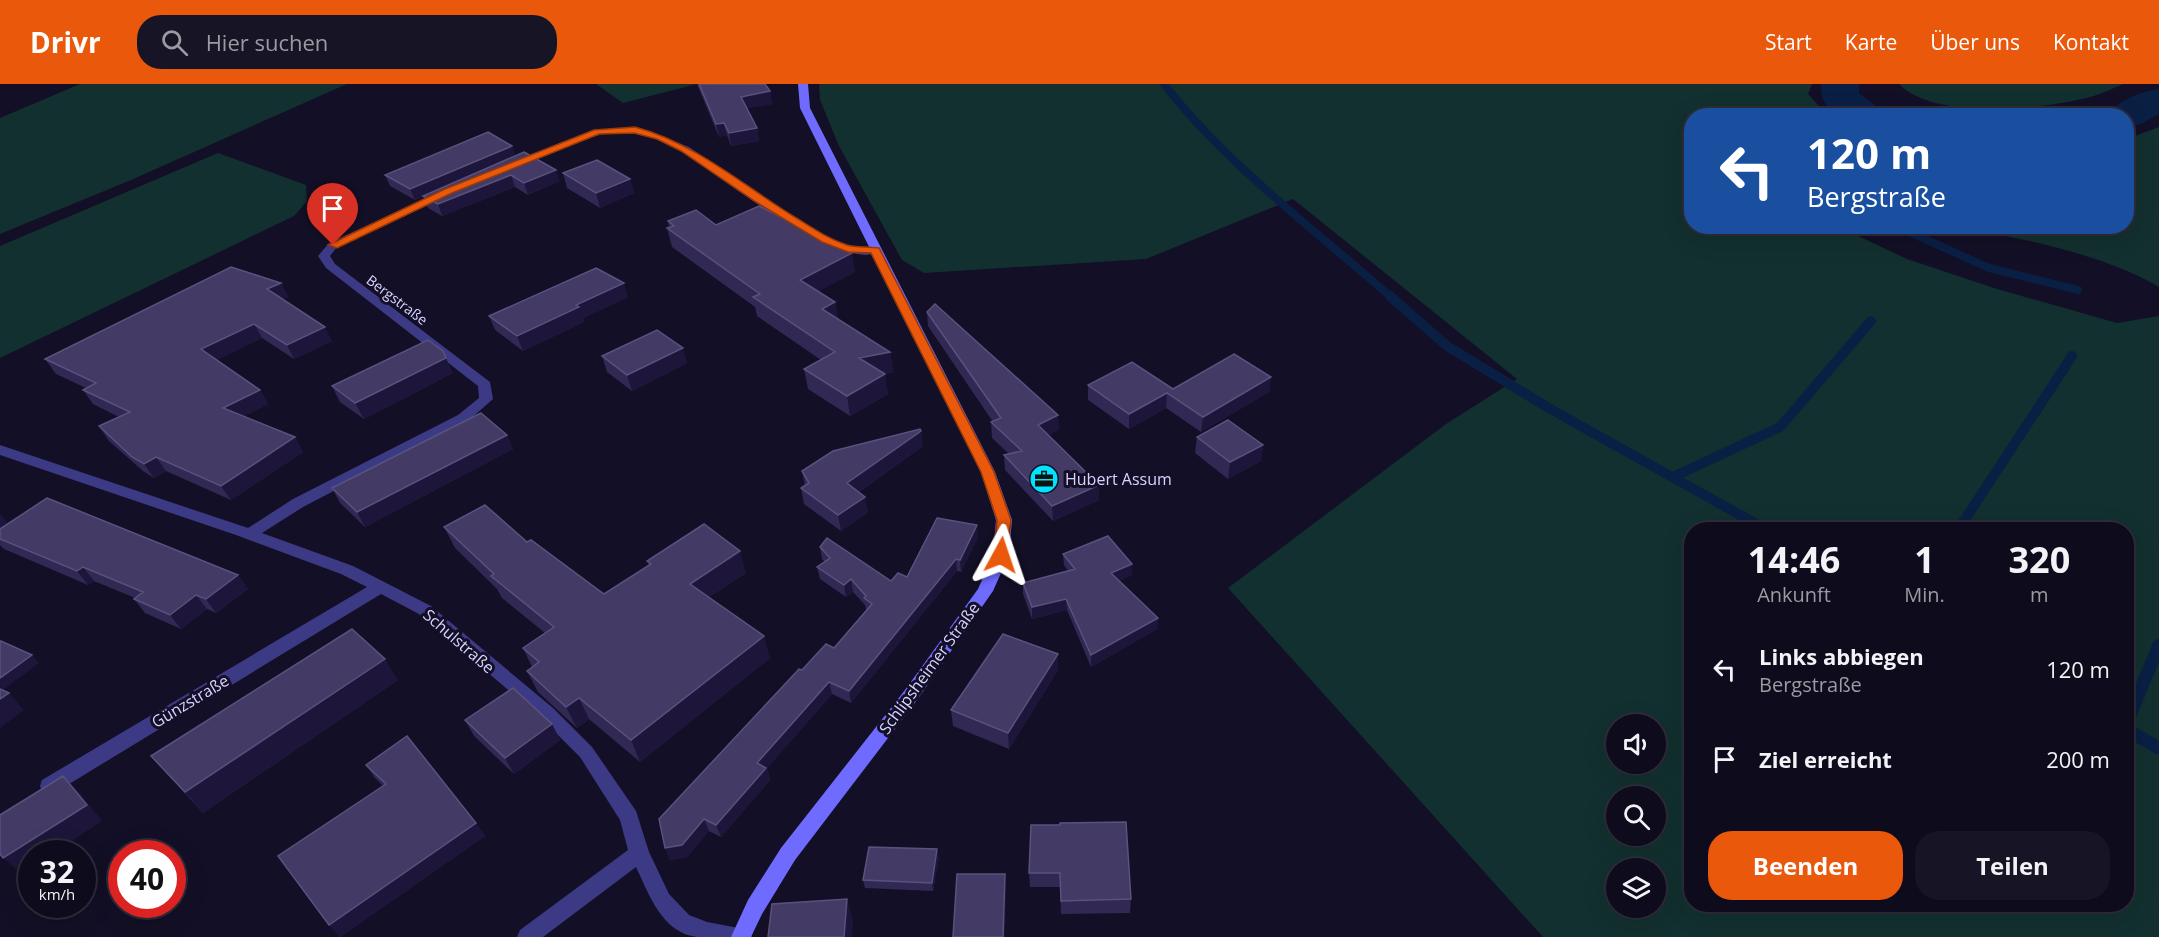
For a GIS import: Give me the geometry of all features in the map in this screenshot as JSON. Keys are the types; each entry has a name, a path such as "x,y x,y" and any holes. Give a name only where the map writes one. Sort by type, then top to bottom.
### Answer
{"street":[{"name":"Schlipsheimer Straße","path":"742,937 755,908 788,854 911,695 985,591 1001,555 1004,520 987,472 805,108 803,84"},
{"path":"498,170 597,132 635,130 685,149 759,200 825,240 848,249 875,250"},
{"name":"Bergstraße","path":"249,534 298,503 463,418 486,399 484,385 328,266 324,256 333,245 458,187"},
{"name":"Schulstraße","path":"0,450 249,534 347,570 382,586 424,610 496,673 547,713 586,752 629,817 639,853 662,901 682,922 707,932 742,937"},
{"name":"Günzstraße","path":"30,797 382,586"},
{"path":"526,937 639,853"}],"green space":[{"path":"80,84 347,84 131,180 0,234 0,118"},
{"path":"596,84 697,84 623,103"},
{"path":"819,84 1812,84 1808,94 1821,108 1684,108 1684,234 1854,234 1907,259 1994,288 2117,323 2159,316 2159,937 1543,937 1228,588 1446,424 1517,379 1293,199 1146,259 924,273 902,260 839,146 820,100"},
{"path":"1899,84 2124,84 2094,96 2019,108 1963,108 1915,96"},
{"path":"2159,127 2159,287 2113,265 2087,256 1993,234 2134,234 2134,136"},
{"path":"218,153 306,185 307,201 294,216 0,358 0,246"}],"building":[{"path":"699,84 765,84 770,91 741,97 757,128 729,133 724,123 716,124"},
{"path":"488,132 512,146 410,189 385,175"},
{"path":"524,152 556,170 524,183 511,175 438,204 423,196"},
{"path":"597,160 630,179 596,193 563,173"},
{"path":"759,206 852,253 800,280 835,302 822,309 890,352 859,358 885,374 847,396 804,369 835,352 753,297 760,294 667,228 674,226 668,221 696,210 716,225"},
{"path":"231,267 281,283 267,289 325,327 287,345 254,324 201,349 260,390 223,408 295,437 221,486 156,457 144,464 132,457 99,426 130,412 83,390 96,383 45,359"},
{"path":"596,268 624,283 517,336 489,316"},
{"path":"935,304 1058,415 1038,425 1099,485 1052,506 1004,455 1022,451 991,422 1001,418 927,312"},
{"path":"657,330 683,348 627,375 602,356"},
{"path":"428,340 443,351 446,358 355,403 332,386"},
{"path":"1234,354 1271,377 1203,417 1167,393 1129,414 1088,385 1132,362 1173,389"},
{"path":"481,413 507,435 357,512 332,488"},
{"path":"1228,420 1263,445 1230,462 1197,437"},
{"path":"920,429 921,431 847,483 865,497 838,515 801,488 809,483 802,471 833,451"},
{"path":"47,498 238,575 206,599 196,595 170,615 134,599 143,592 83,567 77,571 0,539 0,529"},
{"path":"485,505 527,542 531,540 604,594 651,564 647,561 704,524 740,551 690,584 764,636 631,740 579,698 566,707 527,671 539,662 523,648 554,627 491,576 494,574 444,527"},
{"path":"937,518 977,525 960,560 956,559 849,691 829,682 757,763 766,768 716,825 704,819 682,845 665,848 659,819 799,669 802,670 826,644 834,648 872,604 864,598 866,596 851,579 844,585 817,567 830,558 820,547 827,538 891,581 898,573 907,577"},
{"path":"1108,536 1132,564 1111,573 1158,618 1091,655 1066,599 1032,607 1023,583 1075,569 1063,554"},
{"path":"352,629 385,659 185,792 151,756"},
{"path":"1003,634 1058,654 1008,733 951,710"},
{"path":"0,641 32,655 0,678"},
{"path":"513,688 552,724 505,758 465,720"},
{"path":"0,689 9,693 0,699"},
{"path":"407,736 476,823 329,925 278,856 386,784 366,765"},
{"path":"63,776 87,805 32,840 18,840 18,849 3,858 0,854 0,815"},
{"path":"1126,822 1131,899 1061,901 1060,873 1029,873 1031,825"},
{"path":"869,847 937,849 932,883 863,880"},
{"path":"957,874 1005,874 1003,937 953,937"},
{"path":"847,899 844,937 768,937 772,904"}],"waterway":[{"path":"1164,84 1188,113 1243,169 1391,297"},
{"path":"1840,84 1840,97 1854,108"},
{"path":"2134,112 2151,102 2159,101"},
{"path":"1914,234 1989,268 2078,290"},
{"path":"1390,296 1447,346 1547,407 1753,522"},
{"path":"1673,477 1780,427 1871,321"},
{"path":"1963,522 2072,356"},
{"path":"2134,705 2159,645"},
{"path":"2134,734 2159,748"}],"place":[{"name":"Hubert Assum","path":"1044,479"}],"route":[{"path":"333,245 448,191 548,149 597,132 617,129 635,130 685,149 759,200 825,240 848,249 875,250 987,472 1004,520 1001,555"}]}
